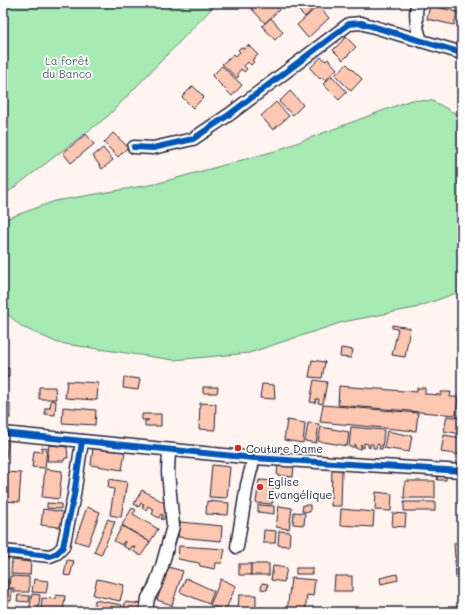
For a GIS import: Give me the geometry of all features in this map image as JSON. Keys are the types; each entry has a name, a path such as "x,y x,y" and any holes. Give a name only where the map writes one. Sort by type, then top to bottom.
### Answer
{"street":[{"path":"417,3 415,17 416,29 420,40"},
{"path":"134,147 153,148 193,139 230,114 349,24 361,23 462,52"},
{"path":"3,432 254,458 462,471"},
{"path":"3,551 50,556 57,554 63,547 74,495 82,441"},
{"path":"146,612 148,598 155,586 162,566 173,526 168,472 169,450"},
{"path":"237,547 247,485 254,458"}],"green space":[{"name":"La forêt du Banco","path":"3,3 217,3 108,116 3,196"},
{"path":"411,100 433,101 462,117 462,291 415,308 343,322 249,353 174,360 58,343 22,327 3,310 3,220 55,201 155,184 275,151"}],"building":[{"path":"252,3 272,3 279,10 265,23 249,6"},
{"path":"291,3 310,3 314,7 305,17"},
{"path":"430,5 457,12 454,25 427,19"},
{"path":"318,6 329,18 308,38 297,25"},
{"path":"271,18 283,32 275,40 262,26"},
{"path":"346,37 356,47 343,60 333,50"},
{"path":"248,45 258,55 252,60 254,62 251,65 248,62 244,66 247,69 244,72 241,69 237,74 239,76 237,78 222,64 234,54 236,56 240,52 238,50 241,47 244,49"},
{"path":"321,57 326,61 328,59 337,69 325,81 322,77 320,79 310,68"},
{"path":"347,64 362,79 351,91 335,75"},
{"path":"222,66 242,85 232,96 212,76"},
{"path":"332,76 347,92 339,100 323,84"},
{"path":"193,86 204,97 193,108 182,97"},
{"path":"290,91 303,105 293,115 279,102"},
{"path":"276,102 289,116 273,130 261,116"},
{"path":"113,133 128,147 118,157 104,143"},
{"path":"86,134 94,144 71,163 63,153"},
{"path":"103,148 113,160 102,169 93,156"},
{"path":"392,325 410,328 405,357 392,355 398,329 392,328"},
{"path":"341,348 353,350 351,358 340,357"},
{"path":"312,360 325,362 322,378 309,377"},
{"path":"9,368 9,377 3,378 3,369"},
{"path":"124,377 140,379 138,390 123,388"},
{"path":"314,380 327,382 323,404 318,403 319,399 316,399 315,403 310,402"},
{"path":"67,381 98,383 97,400 65,398"},
{"path":"262,384 274,385 275,399 260,398"},
{"path":"339,386 417,392 417,388 425,388 425,394 441,395 441,392 451,392 450,397 458,397 456,415 338,405"},
{"path":"39,387 55,387 56,399 39,399"},
{"path":"203,387 218,387 217,393 203,393"},
{"path":"51,400 56,401 55,415 45,414 45,408 50,408"},
{"path":"3,403 10,403 10,418 3,418"},
{"path":"200,403 216,404 215,430 199,429"},
{"path":"323,405 418,413 416,431 320,422"},
{"path":"63,407 96,410 95,425 62,423"},
{"path":"142,414 161,414 161,426 145,426 145,421 149,420 142,420"},
{"path":"447,416 462,418 462,434 444,431"},
{"path":"287,420 305,423 303,443 284,440"},
{"path":"308,423 319,424 316,443 305,441"},
{"path":"321,427 349,432 347,446 318,441"},
{"path":"351,427 384,430 382,449 379,449 380,445 377,444 376,448 373,448 373,444 370,444 370,448 368,447 368,444 364,443 364,448 361,444 361,449 355,448 355,444 354,447 349,447"},
{"path":"387,431 412,436 409,452 384,448"},
{"path":"444,435 462,438 462,455 441,452"},
{"path":"3,443 8,443 4,471 3,471"},
{"path":"49,445 67,447 68,458 65,458 64,461 47,461"},
{"path":"42,447 47,448 45,468 32,467 34,451 41,452"},
{"path":"93,448 125,452 122,470 91,465"},
{"path":"278,464 294,465 293,477 277,475"},
{"path":"212,465 230,467 227,498 209,497"},
{"path":"45,469 62,471 59,499 42,497"},
{"path":"332,469 342,469 341,506 331,506"},
{"path":"4,472 21,473 19,502 3,501"},
{"path":"438,474 446,475 446,480 437,480"},
{"path":"109,479 127,482 121,517 110,515 114,489 108,488"},
{"path":"259,480 275,481 272,504 256,503"},
{"path":"405,481 435,481 435,498 404,498"},
{"path":"142,490 170,506 163,520 161,519 163,515 161,514 159,518 152,514 154,510 148,506 146,510 142,508 144,504 141,503 139,507 134,504"},
{"path":"376,492 392,494 391,511 375,510"},
{"path":"207,501 229,503 228,515 206,514"},
{"path":"404,502 435,502 435,511 404,511"},
{"path":"47,503 61,504 61,509 47,508"},
{"path":"258,505 274,506 274,514 258,512"},
{"path":"303,505 310,505 310,512 302,511"},
{"path":"279,506 292,508 289,529 276,527"},
{"path":"87,507 100,512 88,545 75,541"},
{"path":"132,508 136,510 133,514 158,529 150,542 122,525"},
{"path":"43,509 69,513 67,528 41,525"},
{"path":"341,509 374,512 373,527 340,525"},
{"path":"294,512 305,513 304,525 293,524"},
{"path":"393,513 406,514 405,527 392,526"},
{"path":"108,519 115,522 101,555 94,552"},
{"path":"180,522 222,526 221,541 178,537"},
{"path":"122,526 150,542 141,556 133,551 135,547 132,546 130,550 123,546 124,541 122,545 114,541"},
{"path":"264,530 276,531 275,543 263,543"},
{"path":"279,531 290,532 289,546 278,545"},
{"path":"462,542 462,558 455,558 454,543"},
{"path":"179,546 225,549 222,563 216,563 215,569 200,566 199,563 178,559"},
{"path":"12,560 31,562 30,575 11,574"},
{"path":"67,560 74,561 70,576 64,575"},
{"path":"455,560 462,560 462,578 456,578"},
{"path":"239,564 251,564 251,575 239,575"},
{"path":"251,564 269,564 269,575 251,575"},
{"path":"273,566 287,568 284,582 271,580"},
{"path":"168,567 183,571 172,605 157,600"},
{"path":"296,568 312,568 312,574 296,574"},
{"path":"397,574 398,580 381,584 380,578"},
{"path":"10,576 29,577 29,592 14,592 14,588 9,588"},
{"path":"335,576 352,576 352,591 334,591"},
{"path":"186,578 214,591 209,604 180,592"},
{"path":"291,578 315,580 313,596 307,595 305,612 287,612"},
{"path":"34,579 48,581 46,593 32,592"},
{"path":"97,579 124,585 120,601 93,595"},
{"path":"221,579 236,586 225,611 210,605"},
{"path":"3,580 8,580 8,588 3,588"},
{"path":"262,583 268,584 267,590 261,589"},
{"path":"3,589 12,589 11,601 3,600"},
{"path":"32,594 40,595 38,612 29,612"},
{"path":"18,595 30,596 29,602 17,601"},
{"path":"56,595 65,596 63,612 41,612 42,598 56,599"},
{"path":"239,595 256,595 256,612 238,612"},
{"path":"95,600 122,605 121,612 93,612"},
{"path":"125,602 143,604 142,612 124,612"},
{"path":"171,606 186,609 186,612 170,612"}],"cycle path":[{"path":"134,147 153,148 193,139 230,114 349,24 361,23 462,53"},
{"path":"3,433 254,458 462,471"},
{"path":"3,551 50,556 57,553 63,547 74,495 82,441"}],"place":[{"name":"Couture Dame","path":"238,448"},
{"name":"Eglise Evangélique","path":"260,487"}]}
